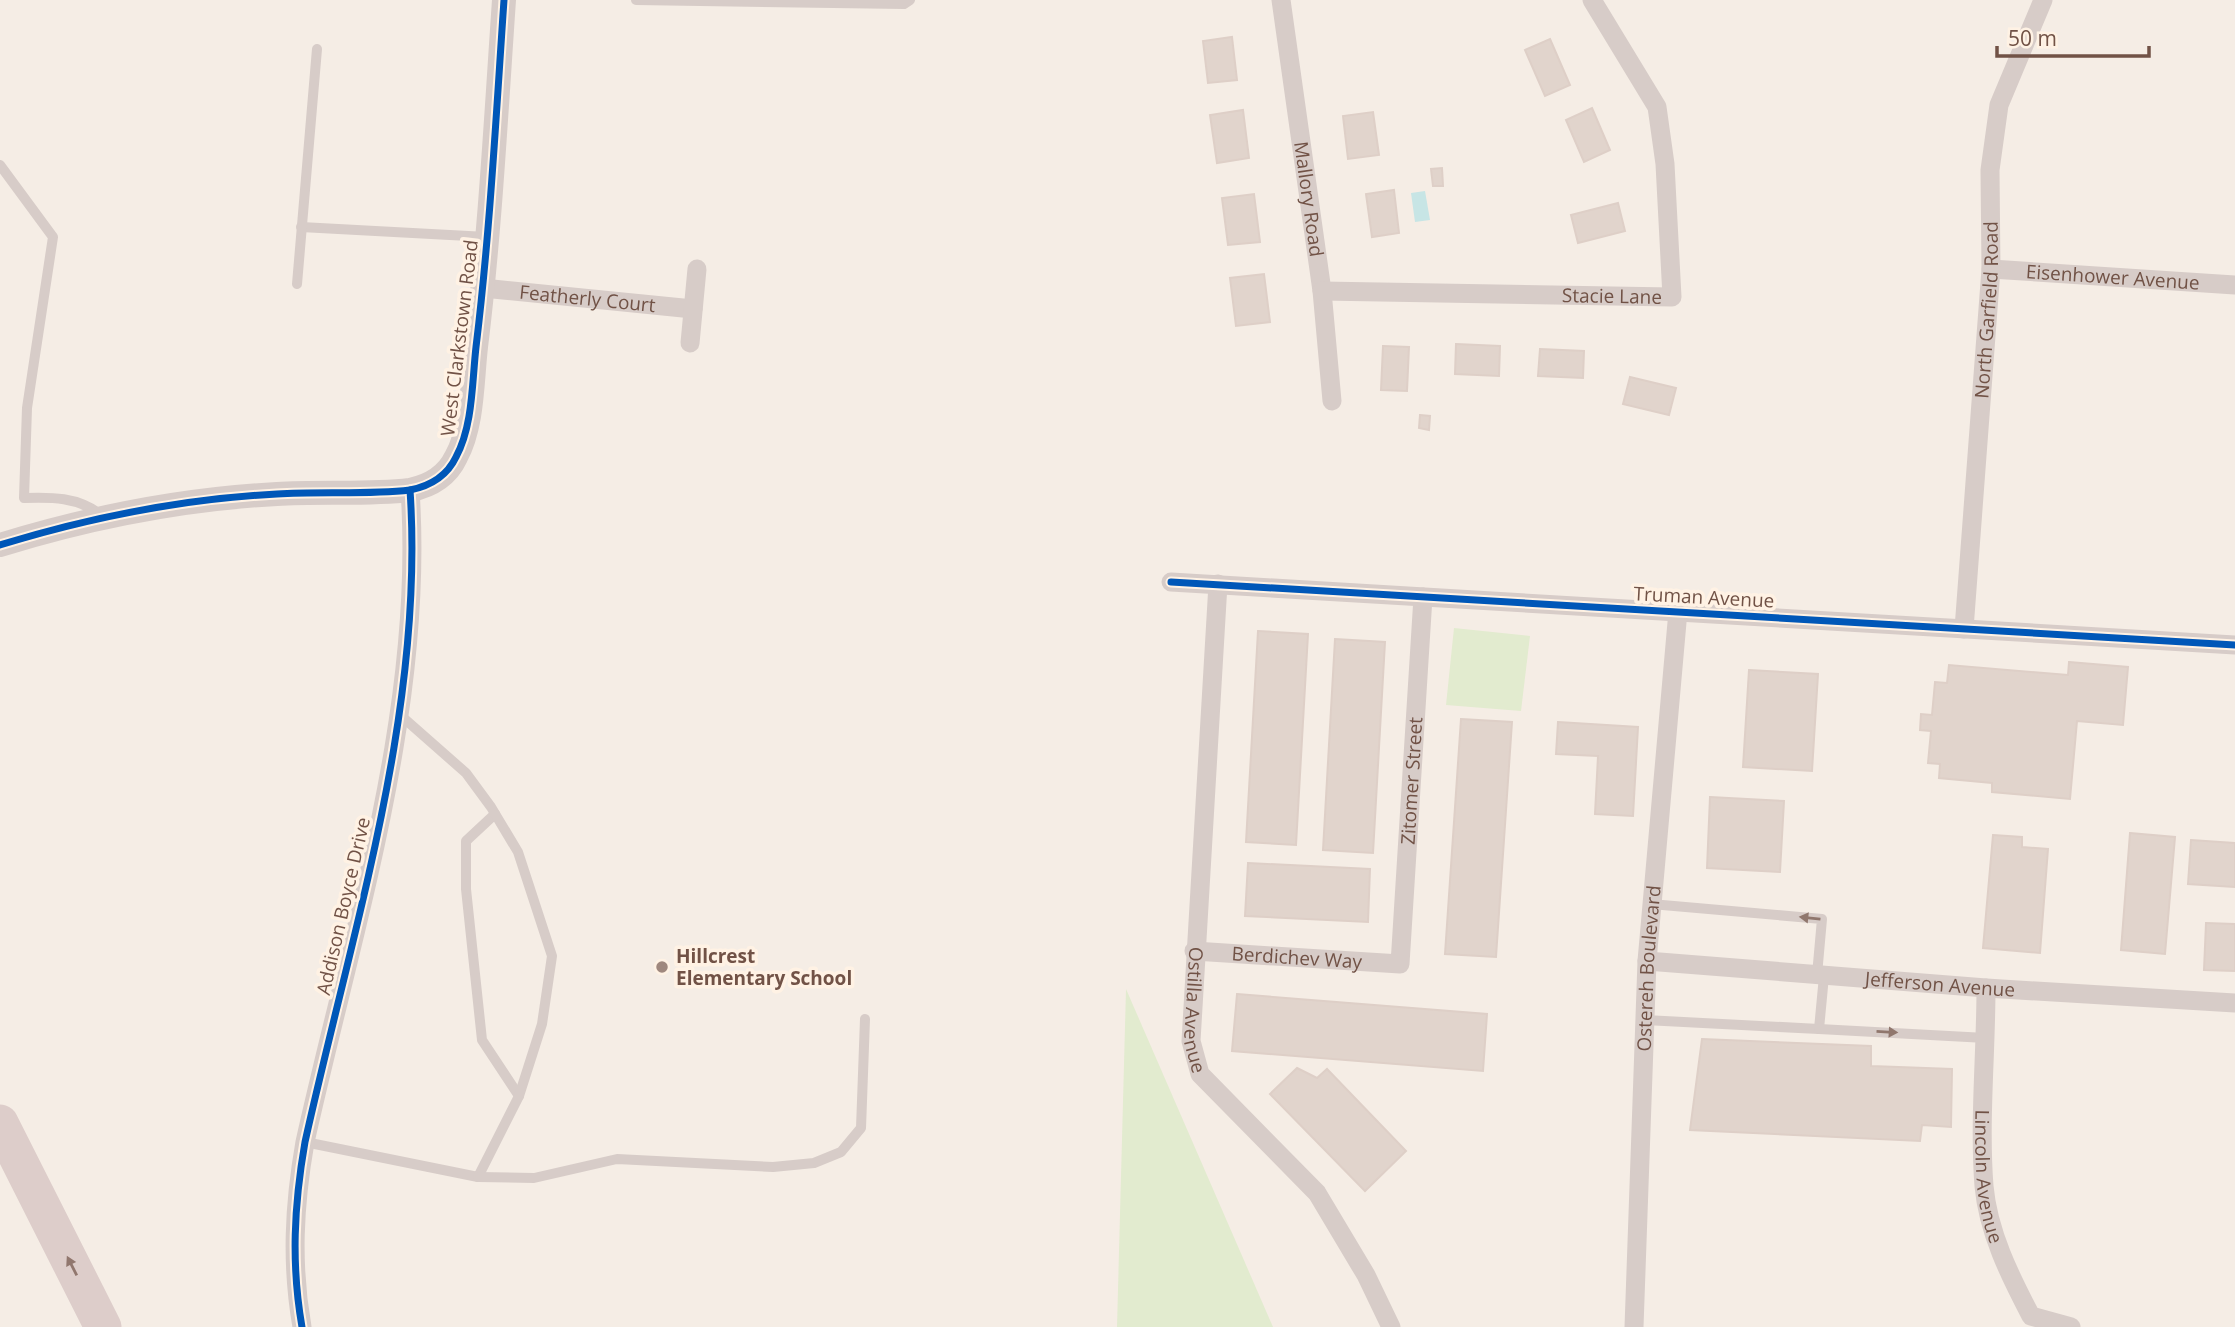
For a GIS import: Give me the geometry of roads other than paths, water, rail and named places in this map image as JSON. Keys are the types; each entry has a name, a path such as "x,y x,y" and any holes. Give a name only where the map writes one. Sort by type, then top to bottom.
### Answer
{"highway":[{"path":"0,1123 103,1327"}],"street":[{"name":"West Clarkstown Road","path":"0,545 103,517 245,496 410,490 437,480 450,467 459,451 468,414 483,288 504,0"},
{"name":"Mallory Road","path":"1281,0 1322,291 1332,401"},
{"name":"Stacie Lane","path":"1322,291 1672,297 1665,164 1657,107 1592,0"},
{"name":"North Garfield Road","path":"1964,629 1991,269 1990,170 1999,105 2043,0"},
{"path":"690,344 697,269"},
{"name":"Eisenhower Avenue","path":"1991,269 2235,285"},
{"name":"Featherly Court","path":"483,288 693,309"},
{"name":"Addison Boyce Drive","path":"302,1327 293,1246 296,1198 305,1142 367,874 398,714 414,590 410,490"},
{"name":"Truman Avenue","path":"1171,582 2235,645"},
{"name":"Ostilla Avenue","path":"1218,584 1194,951 1191,1041 1200,1074 1317,1193 1366,1275 1391,1327"},
{"name":"Zitomer Street","path":"1400,964 1423,597"},
{"name":"Ostereh Boulevard","path":"1634,1327 1647,961 1678,611"},
{"name":"Berdichev Way","path":"1194,951 1400,964"},
{"name":"Jefferson Avenue","path":"1647,961 1986,988 2235,1003"},
{"name":"Lincoln Avenue","path":"1986,988 1984,1188 2008,1272 2029,1322 2071,1327"}],"lane":[{"path":"636,0 904,4 910,0"},
{"path":"298,284 317,49"},
{"path":"0,165 53,237 27,408 24,498 65,499 81,503 103,517"},
{"path":"301,227 488,237"},
{"path":"398,714 466,773 495,814 518,852 552,956 542,1024 519,1096 478,1177"},
{"path":"495,814 466,841 466,889 482,1040 519,1096"},
{"path":"1651,904 1822,919 1819,1028"},
{"path":"305,1142 478,1177 534,1178 617,1159 773,1167 814,1163 841,1152 861,1128 865,1018"},
{"path":"1645,1020 1986,1038"}],"water":[{"path":"1425,191 1430,220 1415,222 1411,193"}],"place":[{"name":"Hillcrest Elementary School","path":"662,967"}]}
